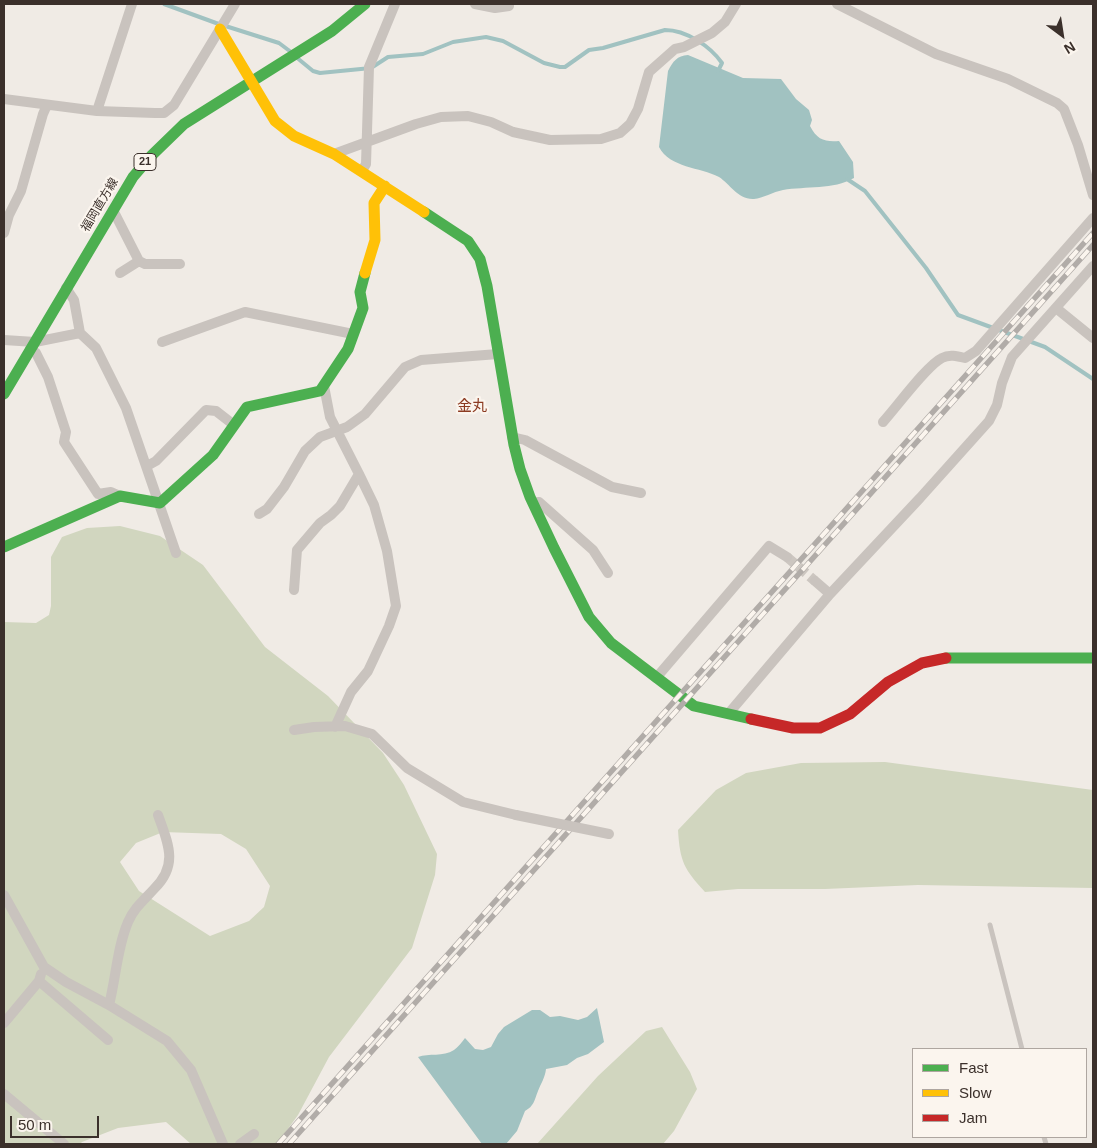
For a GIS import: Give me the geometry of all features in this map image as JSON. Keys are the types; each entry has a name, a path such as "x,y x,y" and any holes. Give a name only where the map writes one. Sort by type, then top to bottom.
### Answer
{"street":[{"path":"97,111 132,4"},
{"path":"4,99 97,111 164,113 174,105 235,4"},
{"name":"福岡直方線","path":"4,394 133,177 151,156 184,124 332,31 365,4"},
{"path":"362,171 366,164 369,67 396,4"},
{"path":"475,4 495,8 509,6"},
{"path":"334,154 441,117 468,116 491,122 513,132 550,140 600,139 620,133 630,124 638,110 649,72 675,49 684,48 712,33 725,22 736,4"},
{"path":"837,4 936,54 1008,79 1057,103 1064,110 1078,145 1093,195"},
{"path":"856,14 860,4"},
{"path":"220,29 275,121 294,136 334,154 362,171 468,241 480,259 487,286 512,437 520,469 533,503 589,617 611,643 694,706 792,728 820,728 850,714 888,682 922,663 950,657 1093,658"},
{"path":"4,233 9,215 21,191 47,105"},
{"path":"160,503 213,455 247,407 320,391 324,386 348,350 363,308 360,292 375,240 374,203 385,186"},
{"path":"113,210 139,261 145,264 180,264"},
{"path":"883,422 929,368 942,358 953,355 965,358 976,351 1093,218"},
{"path":"120,273 139,261"},
{"path":"729,713 830,594 989,421 997,405 1002,383 1012,357 1093,266"},
{"path":"66,288 74,300 80,333 96,348 126,408 176,553"},
{"path":"1056,308 1093,338"},
{"path":"162,342 245,312 353,334"},
{"path":"4,340 32,345 80,333"},
{"path":"32,345 48,377 66,432 64,442 98,494 111,492 120,496 160,503"},
{"path":"259,514 267,509 284,487 305,450 320,437 347,427 365,414 405,367 420,360 498,354"},
{"path":"324,386 330,417 374,505 387,551 396,606 372,664 351,692 335,726"},
{"path":"147,466 156,460 206,410 216,411 234,426"},
{"path":"512,437 525,440 612,486 641,493"},
{"path":"294,590 297,550 320,523 331,516 340,506 359,474"},
{"path":"4,547 120,496"},
{"path":"533,503 539,502 593,550 608,573"},
{"path":"656,678 769,546 787,557"},
{"path":"815,582 830,594"},
{"path":"294,730 344,726 372,734 407,768 462,802 609,834"},
{"path":"109,1005 121,943 132,914 142,900 156,888 166,875 171,857 158,815"},
{"path":"4,895 44,967 66,982 167,1040 191,1070 223,1144"},
{"path":"4,1022 38,980 44,967"},
{"path":"38,980 108,1040"},
{"path":"4,1094 57,1142"},
{"path":"240,1144 254,1134"}],"lane":[{"path":"990,924 1022,1048"}],"green space":[{"path":"120,526 160,536 203,565 265,647 328,696 383,753 404,785 437,854 435,875 412,948 329,1057 298,1115 277,1144 191,1144 166,1122 118,1128 80,1144 4,1144 4,622 36,623 49,615 51,606 51,557 62,537 87,528","holes":["163,832 221,834 246,849 270,886 264,907 249,921 210,936 139,891 120,862 136,843"]},
{"path":"885,762 1093,790 1093,888 918,885 825,889 738,889 705,892 684,864 680,850 678,830 716,790 746,773 801,763"},
{"path":"662,1027 690,1072 697,1089 674,1131 663,1144 537,1144 598,1076 646,1031"}],"water":[{"path":"688,55 743,78 781,79 796,99 809,110 812,120 810,126 816,134 822,139 839,141 853,162 854,178 837,184 783,190 748,199 719,177 670,159 659,147 668,71 676,60"},
{"path":"597,1008 604,1042 588,1054 577,1058 567,1065 546,1069 533,1103 525,1111 517,1131 506,1144 482,1144 418,1057 450,1052 465,1038 475,1049 483,1050 491,1047 504,1027 532,1010 540,1010 550,1017 560,1016 578,1020 587,1017"}],"waterway":[{"path":"164,4 279,43 291,52"},
{"path":"296,57 313,71 320,73 371,68 388,57 423,54 453,42 486,37 503,41 544,63 565,67 589,50 603,48 665,30 689,36 704,45 722,63 718,71"},
{"path":"847,179 865,191 926,268 958,315 1045,347 1093,379"}],"tunnel":[{"path":"787,557 815,581"}],"railway":[{"path":"278,1144 1093,233"},
{"path":"289,1144 1093,245"}],"traffic: fast":[{"path":"4,394 133,177 151,156 184,124 332,31 365,4"},
{"path":"424,212 468,241 480,259 487,286 514,445 520,469 530,497 589,617 611,643 694,706 751,719"},
{"path":"4,547 120,496 160,503 213,455 247,407 320,391 348,349 363,308 360,292 365,273"},
{"path":"946,658 1093,658"}],"traffic: slow":[{"path":"220,29 275,121 294,136 334,154 424,212"},
{"path":"365,273 375,240 374,203 385,186"}],"traffic: jam":[{"path":"751,719 793,728 820,728 850,714 888,682 922,663 946,658"}],"district":[{"name":"金丸","path":"472,407"}]}
